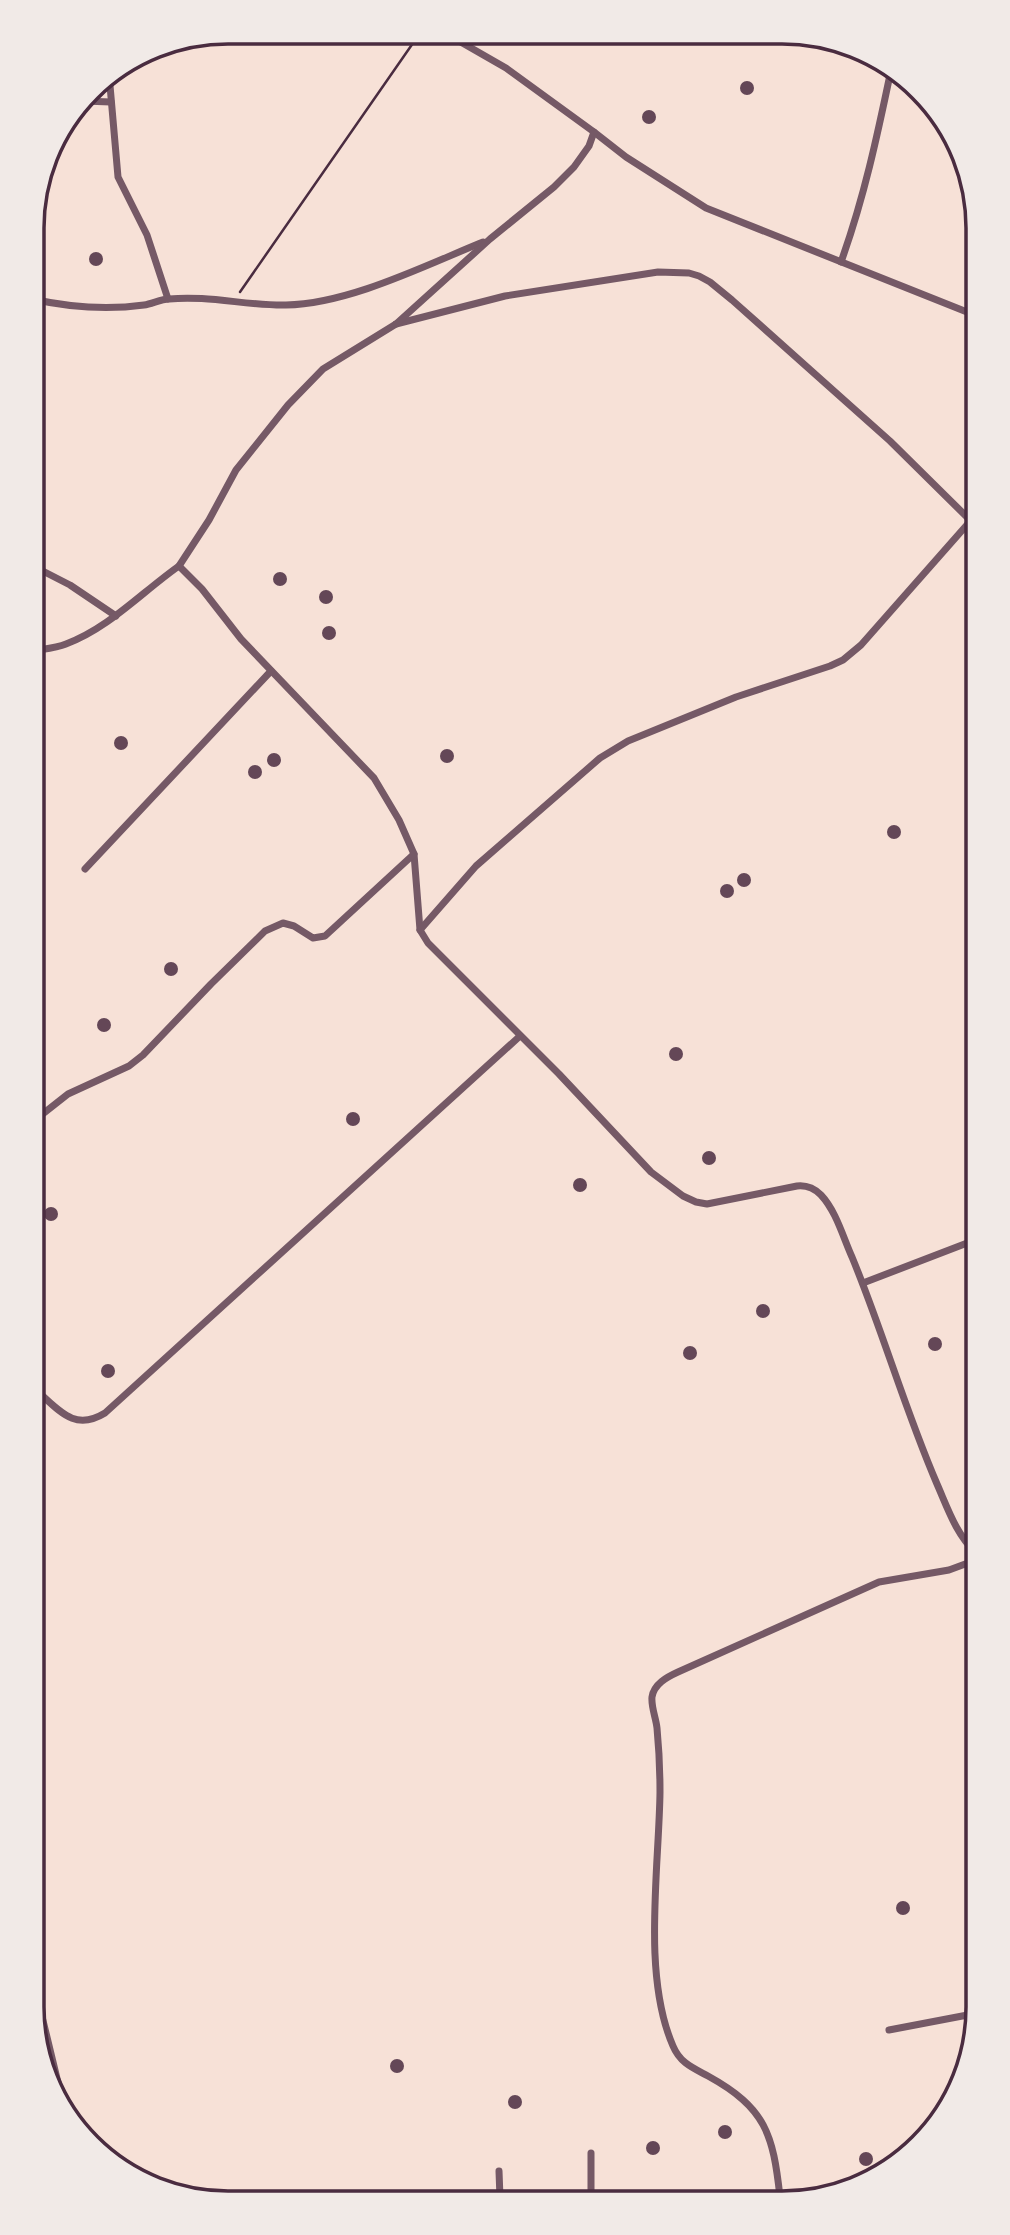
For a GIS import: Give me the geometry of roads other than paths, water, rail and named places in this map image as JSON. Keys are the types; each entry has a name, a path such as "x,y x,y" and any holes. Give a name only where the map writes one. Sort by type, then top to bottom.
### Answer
{"street":[{"path":"464,44 506,68 626,157 706,208 966,312"},
{"path":"841,262 859,214 889,79"},
{"path":"110,87 118,177 147,235 168,299"},
{"path":"95,101 111,102"},
{"path":"44,649 63,645 83,636 116,615 178,566 209,520 236,470 288,405 323,369 396,324 490,239 554,187 575,167 589,146 594,132"},
{"path":"44,301 96,306 144,305 168,299 308,304 387,281 490,239"},
{"path":"396,324 505,296 561,286 658,272 699,276 732,300 890,441 966,515"},
{"path":"420,930 476,866 600,758 628,741 736,697 843,660 861,645 966,528"},
{"path":"178,566 202,589 241,639 374,778 399,820 414,854 420,930 428,943 651,1172 683,1196 707,1204 804,1185 822,1196 863,1283 918,1441 961,1537 966,1542"},
{"path":"44,572 71,585 116,615"},
{"path":"85,869 271,671"},
{"path":"44,1113 68,1094 129,1066 143,1055 265,931 283,923 294,926 313,938 326,936 414,854"},
{"path":"44,1397 68,1417 77,1420 94,1420 105,1413 520,1036"},
{"path":"863,1283 966,1243"},
{"path":"779,2191 775,2157 765,2129 751,2105 733,2090 678,2058 665,2022 657,1966 660,1792 659,1752 652,1694 657,1686 678,1672 879,1582 949,1570 966,1564"},
{"path":"889,2030 966,2015"},
{"path":"45,2028 54,2066"},
{"path":"591,2153 591,2191"},
{"path":"499,2171 500,2191"}]}
